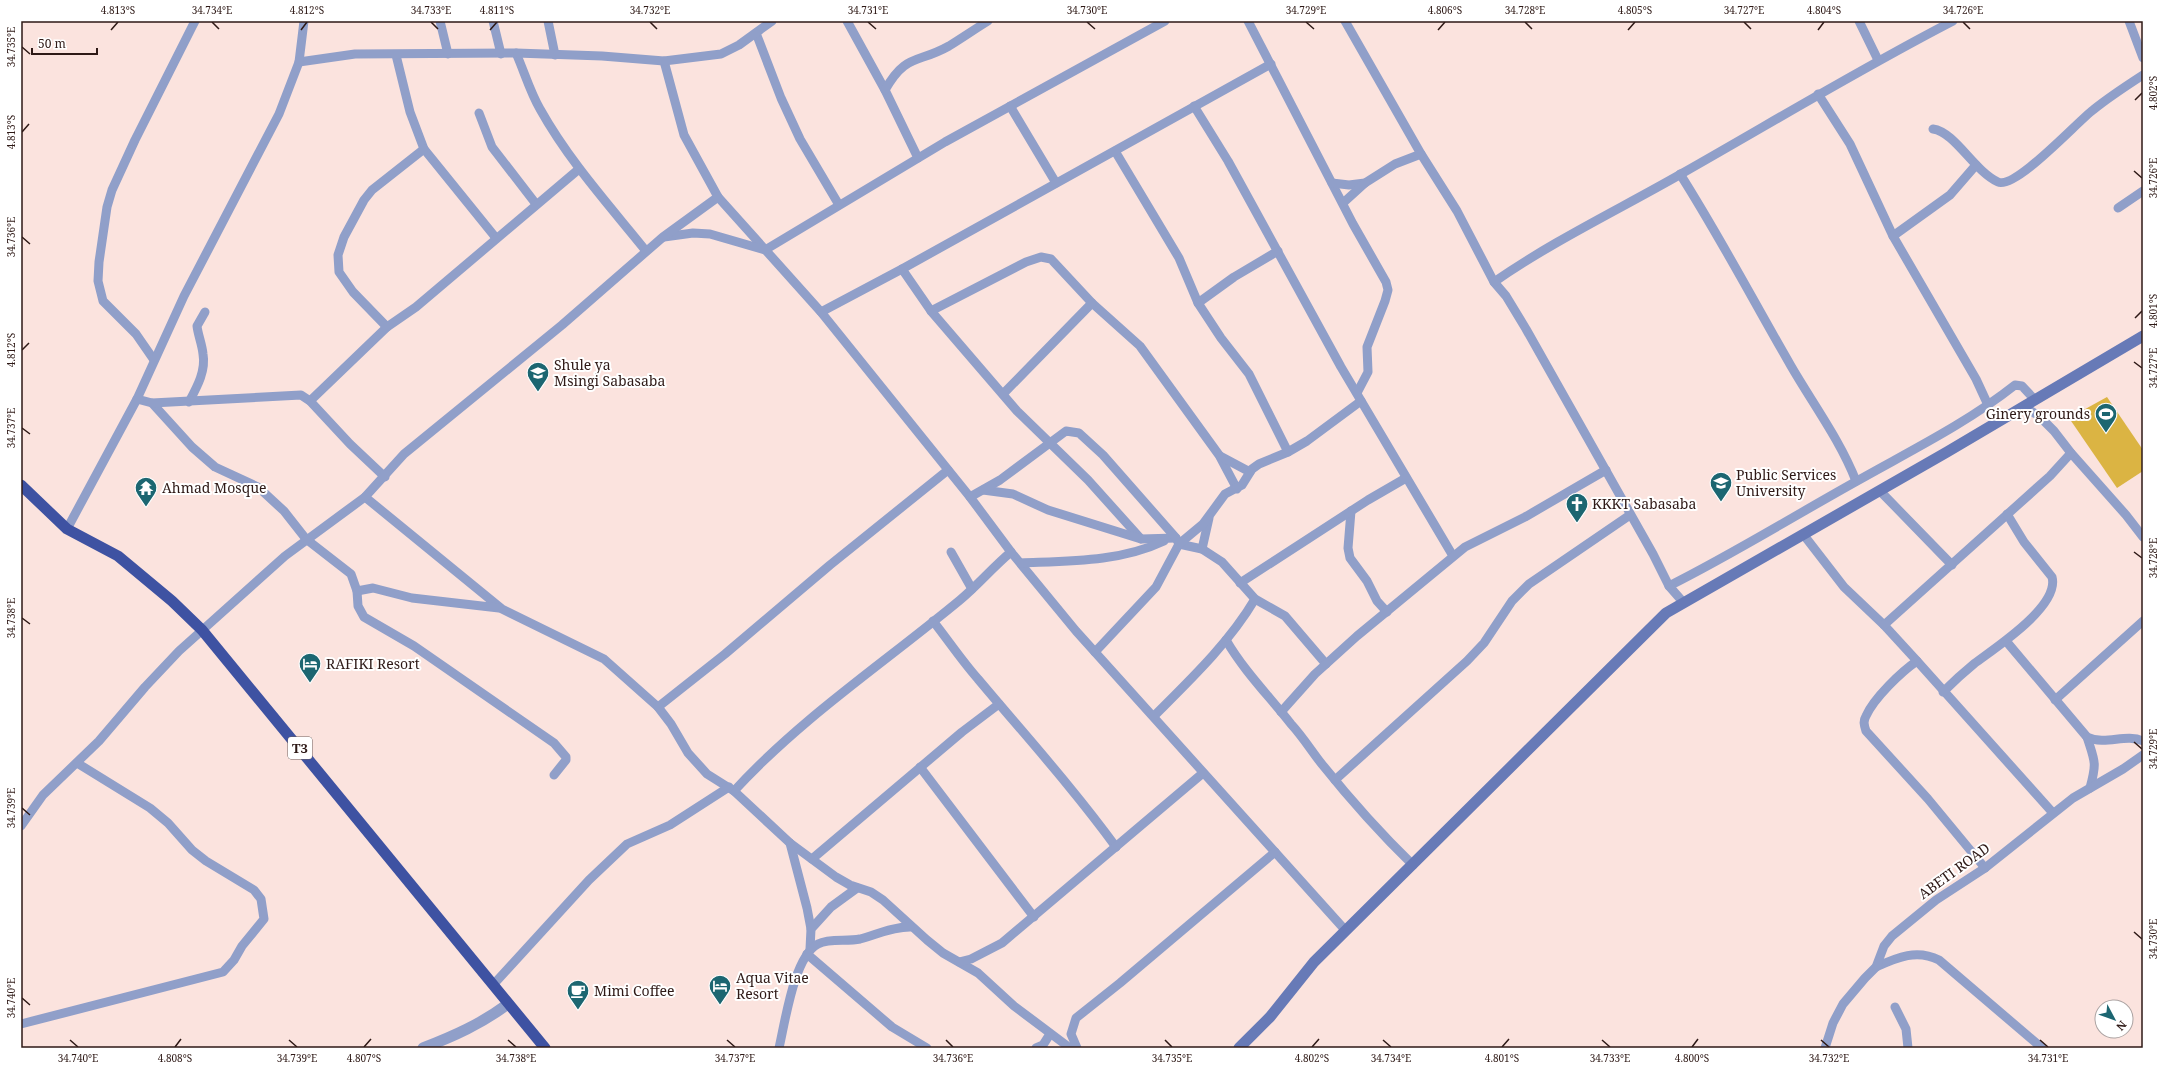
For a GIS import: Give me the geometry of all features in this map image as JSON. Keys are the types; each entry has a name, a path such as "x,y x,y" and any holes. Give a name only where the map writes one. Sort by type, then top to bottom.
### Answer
{"highway":[{"name":"T3","path":"21,485 67,529 118,556 172,601 202,630 545,1048"}],"main road":[{"path":"1239,1048 1270,1017 1314,962 1657,621 1683,602 1880,491 2025,407 2143,336"}],"street":[{"path":"154,360 136,334 103,301 99,290 99,262 107,207 112,190 135,140 195,21"},
{"path":"67,529 137,399 184,296 268,137 290,87 299,62 304,21"},
{"path":"440,21 448,54"},
{"path":"493,21 500,54"},
{"path":"548,21 555,55"},
{"path":"299,62 355,54 396,55 516,53 602,56 664,61 721,54 732,49 772,21"},
{"path":"847,21 885,90 918,158"},
{"path":"885,90 894,73 903,66 949,46 988,21"},
{"path":"663,237 693,233 710,234 765,250 918,158 1151,24 1165,21"},
{"path":"1021,563 1090,559 1129,554 1174,540 1203,524 1225,494 1236,489 1246,480 1250,472 1259,464 1288,452 1307,441 1359,397 1368,372 1366,347 1388,290 1381,273 1332,183 1248,21"},
{"path":"1345,21 1421,154 1457,211 1494,282 1506,296 1526,329 1653,554 1669,586 1683,602"},
{"path":"1859,21 1878,60"},
{"path":"1494,282 1552,245 1680,174 1878,60 1953,21"},
{"path":"2129,21 2143,58"},
{"path":"756,33 780,98 800,139 838,205"},
{"path":"516,53 539,108 579,169 646,251"},
{"path":"396,55 410,112 424,149 496,238"},
{"path":"664,61 684,136 718,197 820,312 970,497 1011,552 1095,652 1346,931"},
{"path":"820,312 902,269 1271,64"},
{"path":"1932,129 1938,130 1954,141 1976,165 2000,183 2011,181 2040,159 2092,110 2143,75"},
{"path":"1818,94 1850,144 1893,236 1976,379 1988,405"},
{"path":"1010,106 1056,183"},
{"path":"1194,106 1228,161 1359,397 1454,556"},
{"path":"478,113 492,147 536,204"},
{"path":"387,328 353,292 339,272 337,264 340,246 359,209 372,190 424,149"},
{"path":"1115,151 1179,258 1198,303 1221,338 1249,374 1288,452"},
{"path":"1343,203 1365,183 1396,164 1421,154"},
{"path":"1893,236 1950,195 1976,165"},
{"path":"310,401 387,328 422,303 496,238 579,169"},
{"path":"1680,174 1712,225 1804,388 1846,457 1856,482"},
{"path":"1332,183 1349,185 1365,183"},
{"path":"2118,208 2143,191"},
{"path":"21,826 43,795 77,763 145,687 202,630 306,538 365,497 385,477 404,454 562,325 663,237 718,197"},
{"path":"1198,303 1234,278 1278,251"},
{"path":"931,311 996,276 1026,262 1041,257 1051,259 1092,303 1129,335 1148,356 1219,455 1233,480 1236,489"},
{"path":"902,269 931,311 1003,394 1048,443 1088,480 1141,539"},
{"path":"1003,394 1092,303"},
{"path":"190,402 203,365 203,354 197,326 205,312"},
{"path":"1669,586 1702,570 1856,482 1988,405 2018,384 2035,400"},
{"path":"137,399 152,403 190,402 293,394 301,395 310,401 350,444 385,477"},
{"path":"152,403 204,459 215,467 258,487 281,508 306,538 351,574 357,591 358,606 364,617 414,646 554,743 566,756 566,760 554,775"},
{"path":"2025,407 2039,416 2054,431 2143,537"},
{"path":"970,497 1014,470 1048,443 1066,431 1079,433 1103,455 1174,540"},
{"path":"1884,625 2050,476 2071,453"},
{"path":"1219,455 1250,472"},
{"path":"658,707 725,654 830,565 948,470"},
{"path":"1281,712 1297,693 1326,664 1465,547 1525,517 1606,470"},
{"path":"1240,583 1351,510 1406,478"},
{"path":"983,490 1013,494 1048,510 1141,539 1174,540 1202,549 1229,568 1240,583 1255,599 1285,616 1326,664"},
{"path":"1880,491 1952,565"},
{"path":"365,497 502,609 604,659 658,707 698,766 731,789 790,843 844,882 856,888 862,888 871,892 883,900 910,927 943,953 978,973 1050,1034 1070,1048"},
{"path":"1351,510 1348,548 1350,558 1368,581 1377,601 1387,612"},
{"path":"1943,692 1974,663 2006,641 2030,620 2051,591 2053,583 2052,577 2024,542 2007,514"},
{"path":"1336,780 1467,661 1484,643 1512,601 1529,584 1630,515"},
{"path":"1202,549 1209,516"},
{"path":"1803,534 1844,587 1884,625 2053,813"},
{"path":"1095,652 1156,587 1174,540"},
{"path":"951,552 972,589"},
{"path":"493,986 600,869 627,844 670,826 692,809 731,789 862,676 972,589 993,566 1011,552"},
{"path":"357,591 373,588 412,598 477,604 502,609"},
{"path":"1154,716 1188,684 1226,640 1255,599"},
{"path":"933,621 977,678 1086,806 1116,847"},
{"path":"2055,700 2143,621"},
{"path":"1226,640 1236,657 1336,780 1413,865"},
{"path":"2006,641 2087,737 2095,758 2096,767 2090,788"},
{"path":"1917,661 1890,684 1865,716 1864,724 1866,731 1928,799 1985,868"},
{"path":"812,859 962,732 999,704"},
{"path":"2087,737 2100,741 2130,737 2143,741"},
{"name":"ABETI ROAD","path":"1825,1048 1833,1023 1844,1004 1865,978 1876,968 1884,946 1892,936 1947,892 1985,868 2053,813 2143,755"},
{"path":"21,1024 222,972 234,960 242,946 264,919 261,898 254,890 206,861 192,850 168,823 150,808 77,763"},
{"path":"920,767 1034,917"},
{"path":"959,962 970,959 1002,943 1203,773"},
{"path":"779,1048 792,991 808,952 811,929 790,843"},
{"path":"1077,1048 1071,1034 1076,1018 1120,983 1274,852"},
{"path":"811,929 831,907 856,888"},
{"path":"808,952 819,944 860,939 891,928 910,927"},
{"path":"808,952 892,1027 927,1048"},
{"path":"1876,968 1888,961 1920,954 1939,960 2042,1048"},
{"path":"423,1048 460,1034 486,1020 508,1004"},
{"path":"1895,1007 1906,1029 1908,1048"},
{"path":"1036,1048 1043,1046 1050,1034"}],"shaded area":[{"name":"Ginery grounds","path":"2107,397 2143,450 2143,471 2117,488 2069,418"}],"place":[{"name":"Shule ya Msingi Sabasaba","path":"538,392"},
{"name":"Ginery grounds","path":"2106,434"},
{"name":"Public Services University","path":"1721,502"},
{"name":"Ahmad Mosque","path":"146,508"},
{"name":"KKKT Sabasaba","path":"1577,524"},
{"name":"RAFIKI Resort","path":"310,684"},
{"name":"Aqua Vitae Resort","path":"720,1006"},
{"name":"Mimi Coffee","path":"578,1010"}]}
